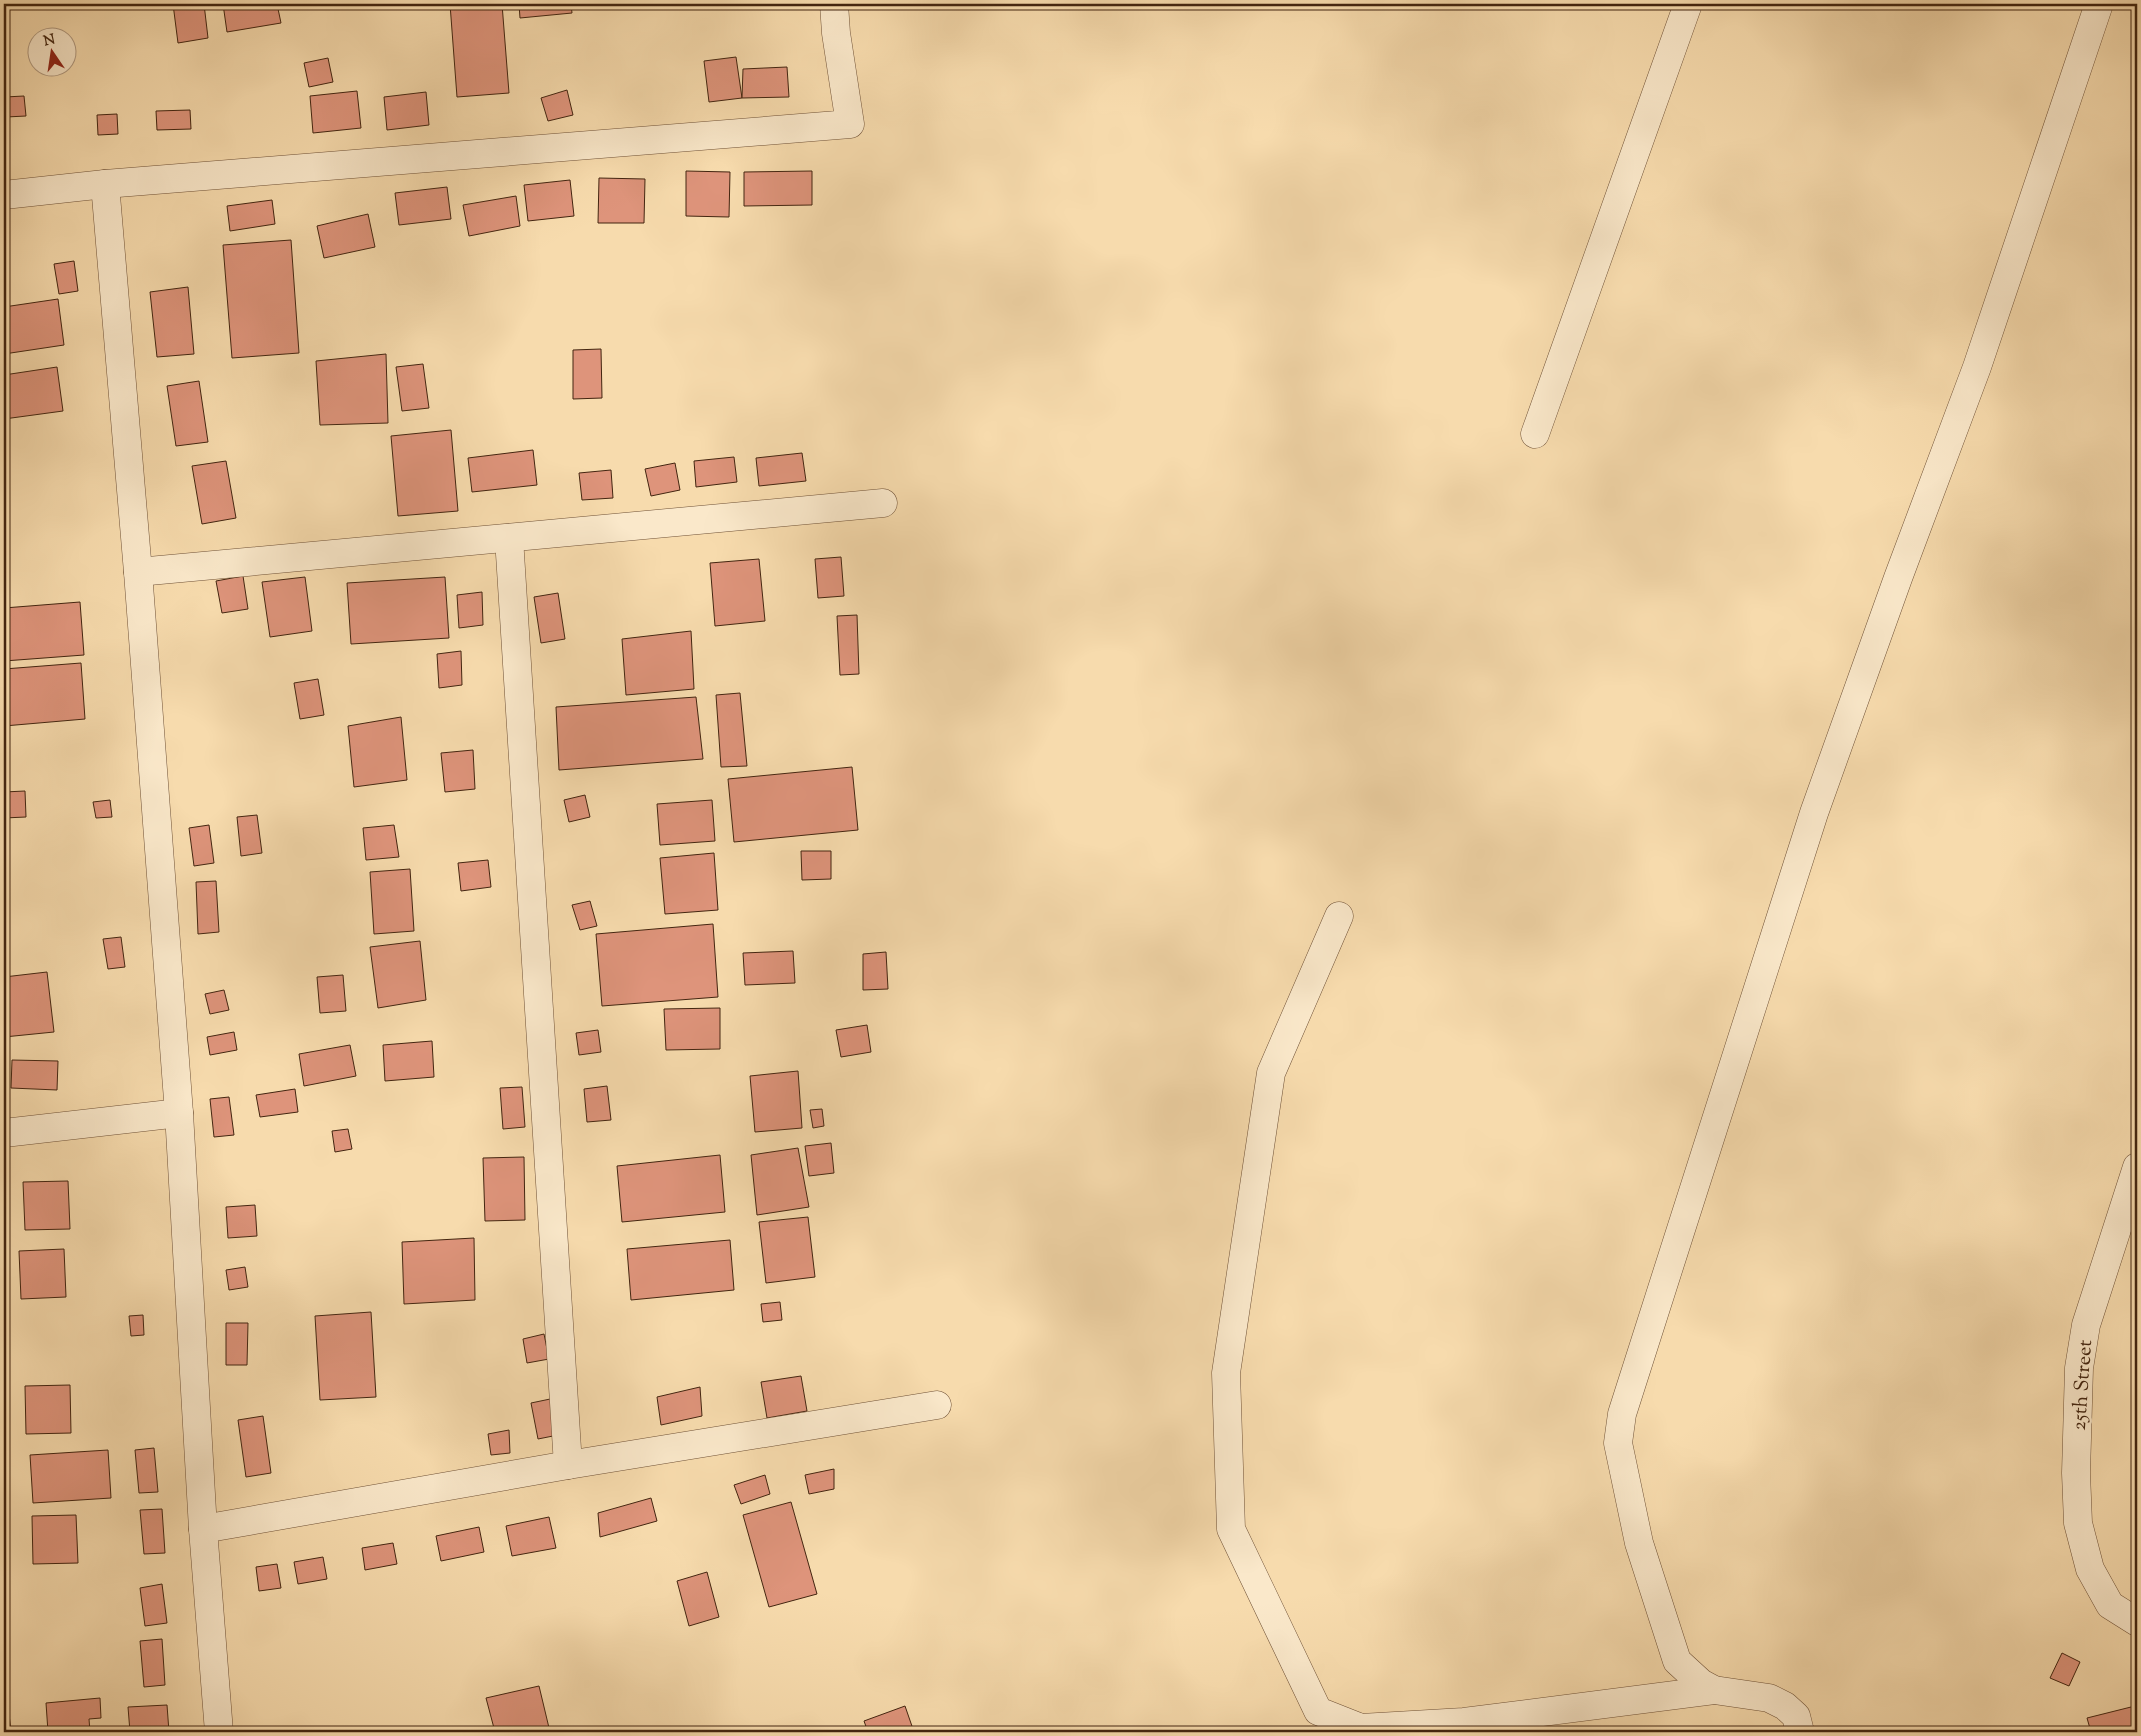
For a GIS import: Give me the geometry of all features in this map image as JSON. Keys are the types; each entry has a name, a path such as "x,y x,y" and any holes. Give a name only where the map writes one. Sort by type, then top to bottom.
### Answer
{"street":[{"path":"4,195 104,184 850,124 836,33 834,4"},
{"path":"1535,434 1688,4"},
{"path":"1714,1690 1701,1683 1677,1661 1639,1543 1618,1444 1622,1414 1814,813 1898,578 1977,367 2099,4"},
{"path":"104,184 138,572 179,1113 203,1529 219,1732"},
{"path":"138,572 883,503"},
{"path":"509,538 568,1465"},
{"path":"1339,916 1271,1073 1226,1373 1231,1529 1318,1710 1361,1728 1464,1722 1714,1690 1769,1698 1785,1706 1796,1716 1800,1732"},
{"path":"4,1133 179,1113"},
{"name":"25th Street","path":"2137,1167 2086,1325 2079,1368 2076,1473 2078,1523 2090,1569 2110,1605 2137,1622"},
{"path":"203,1529 568,1465 936,1405"}],"building":[{"path":"173,4 204,4 208,38 178,43"},
{"path":"223,4 277,4 281,23 227,32"},
{"path":"450,4 502,4 509,93 457,97"},
{"path":"519,4 571,4 572,13 520,18"},
{"path":"736,57 742,98 709,102 704,61"},
{"path":"328,58 333,82 309,87 304,63"},
{"path":"787,67 789,97 742,98 743,69"},
{"path":"567,90 573,115 548,121 541,98"},
{"path":"357,91 361,128 313,133 310,96"},
{"path":"426,92 429,125 387,130 384,97"},
{"path":"24,96 26,116 6,117 5,97"},
{"path":"190,110 191,129 157,130 156,111"},
{"path":"117,114 118,134 98,135 97,115"},
{"path":"686,171 730,172 729,217 686,216"},
{"path":"812,171 812,205 744,206 744,172"},
{"path":"599,178 645,179 644,223 598,223"},
{"path":"570,180 574,216 528,221 524,185"},
{"path":"447,187 451,219 399,225 395,193"},
{"path":"516,196 520,226 469,236 463,205"},
{"path":"272,200 275,224 230,231 227,206"},
{"path":"368,214 375,247 324,258 317,226"},
{"path":"291,240 299,353 232,358 223,245"},
{"path":"74,261 78,291 59,294 54,264"},
{"path":"188,287 194,354 157,357 150,292"},
{"path":"58,299 64,345 4,354 4,307"},
{"path":"601,349 602,398 573,399 573,350"},
{"path":"386,354 388,423 320,425 316,361"},
{"path":"423,364 429,408 402,411 396,367"},
{"path":"57,367 63,411 4,419 4,375"},
{"path":"199,381 208,442 176,446 167,386"},
{"path":"451,430 458,511 398,516 391,436"},
{"path":"533,450 537,485 472,492 468,458"},
{"path":"802,453 806,481 759,486 756,458"},
{"path":"734,457 737,482 696,487 694,461"},
{"path":"226,461 236,518 202,524 192,466"},
{"path":"675,463 680,490 651,496 645,469"},
{"path":"611,470 613,498 582,500 579,473"},
{"path":"841,557 844,596 818,598 815,559"},
{"path":"759,559 765,621 715,626 710,563"},
{"path":"243,576 248,609 222,613 216,581"},
{"path":"305,577 312,631 270,637 262,582"},
{"path":"445,577 449,638 351,644 347,583"},
{"path":"482,592 483,625 459,628 457,595"},
{"path":"558,593 565,639 541,643 534,597"},
{"path":"80,602 84,655 4,661 4,608"},
{"path":"857,615 859,674 840,675 837,616"},
{"path":"691,631 694,689 626,695 622,639"},
{"path":"461,651 462,685 439,688 437,654"},
{"path":"81,663 85,719 4,726 4,669"},
{"path":"318,679 324,715 300,719 294,683"},
{"path":"740,693 747,766 721,767 716,695"},
{"path":"696,697 703,759 559,770 556,707"},
{"path":"401,717 407,780 354,787 348,726"},
{"path":"473,750 475,789 445,792 441,753"},
{"path":"852,767 858,830 734,842 728,779"},
{"path":"25,791 26,817 4,818 4,792"},
{"path":"585,795 590,817 569,822 564,800"},
{"path":"110,800 112,817 96,818 93,802"},
{"path":"712,800 715,841 660,845 657,804"},
{"path":"257,815 262,853 241,856 237,817"},
{"path":"209,825 214,863 194,866 189,828"},
{"path":"394,825 399,857 366,860 363,828"},
{"path":"801,851 831,851 831,879 802,880"},
{"path":"714,853 718,910 665,914 660,858"},
{"path":"488,860 491,887 461,891 458,863"},
{"path":"410,869 414,931 374,934 370,872"},
{"path":"216,881 219,932 198,934 196,882"},
{"path":"590,901 597,926 580,930 572,905"},
{"path":"713,924 718,997 602,1006 596,934"},
{"path":"121,937 125,967 108,969 103,939"},
{"path":"420,941 426,1000 378,1008 370,947"},
{"path":"793,951 795,983 745,985 743,953"},
{"path":"886,952 888,989 863,990 863,954"},
{"path":"47,972 54,1032 4,1037 4,977"},
{"path":"343,975 346,1011 320,1013 317,977"},
{"path":"224,990 229,1010 210,1014 205,994"},
{"path":"720,1008 720,1049 666,1050 664,1009"},
{"path":"867,1025 871,1052 841,1057 836,1030"},
{"path":"598,1030 601,1052 579,1055 576,1033"},
{"path":"234,1032 237,1050 210,1055 207,1037"},
{"path":"432,1041 434,1077 385,1081 383,1045"},
{"path":"350,1045 356,1076 304,1086 299,1054"},
{"path":"12,1060 58,1061 57,1090 11,1088"},
{"path":"798,1071 802,1128 755,1132 750,1076"},
{"path":"607,1086 611,1120 587,1122 584,1089"},
{"path":"522,1087 525,1127 503,1129 500,1088"},
{"path":"295,1089 298,1112 260,1117 256,1095"},
{"path":"229,1097 234,1135 214,1137 210,1099"},
{"path":"822,1109 824,1126 813,1128 810,1110"},
{"path":"348,1129 352,1149 335,1152 332,1131"},
{"path":"831,1143 834,1173 809,1176 805,1146"},
{"path":"798,1148 809,1207 757,1215 751,1155"},
{"path":"720,1155 725,1212 622,1222 617,1166"},
{"path":"524,1157 525,1220 485,1221 483,1158"},
{"path":"68,1181 70,1229 25,1230 23,1182"},
{"path":"255,1205 257,1236 228,1238 226,1207"},
{"path":"808,1217 815,1277 766,1283 759,1222"},
{"path":"474,1238 475,1300 404,1304 402,1242"},
{"path":"730,1240 734,1290 631,1300 627,1249"},
{"path":"64,1249 66,1297 21,1299 19,1251"},
{"path":"245,1267 248,1287 229,1290 226,1270"},
{"path":"780,1302 782,1320 763,1322 761,1304"},
{"path":"371,1312 376,1397 320,1400 315,1316"},
{"path":"143,1315 144,1335 131,1336 129,1316"},
{"path":"226,1323 248,1323 247,1365 226,1365"},
{"path":"544,1334 549,1359 527,1363 523,1339"},
{"path":"801,1376 807,1411 767,1418 761,1382"},
{"path":"70,1385 71,1433 26,1434 25,1386"},
{"path":"700,1387 702,1416 661,1425 657,1397"},
{"path":"555,1398 563,1434 538,1439 531,1403"},
{"path":"263,1416 271,1473 246,1477 238,1420"},
{"path":"509,1430 510,1453 491,1455 488,1434"},
{"path":"154,1448 158,1492 139,1493 135,1450"},
{"path":"108,1450 111,1498 33,1503 30,1455"},
{"path":"834,1469 834,1489 809,1494 805,1475"},
{"path":"765,1475 770,1494 741,1504 734,1485"},
{"path":"651,1498 657,1521 600,1537 598,1513"},
{"path":"791,1502 817,1594 769,1607 743,1515"},
{"path":"162,1509 165,1553 144,1554 140,1510"},
{"path":"76,1515 78,1563 33,1564 32,1516"},
{"path":"549,1517 556,1548 512,1556 506,1526"},
{"path":"479,1527 484,1552 441,1561 436,1536"},
{"path":"393,1543 397,1564 365,1570 362,1548"},
{"path":"323,1557 327,1579 298,1584 294,1562"},
{"path":"277,1564 281,1588 259,1591 256,1567"},
{"path":"707,1572 719,1617 689,1626 677,1581"},
{"path":"162,1584 167,1623 145,1626 140,1588"},
{"path":"162,1639 165,1685 144,1687 140,1641"},
{"path":"2062,1653 2080,1662 2069,1686 2050,1678"},
{"path":"539,1686 550,1732 495,1732 486,1698"},
{"path":"100,1698 101,1718 89,1719 90,1732 48,1732 46,1703"},
{"path":"4,1705 8,1705 11,1732 4,1732"},
{"path":"167,1705 169,1732 130,1732 128,1707"},
{"path":"905,1706 914,1732 868,1732 864,1721"},
{"path":"2135,1706 2137,1732 2091,1732 2087,1718"}]}
